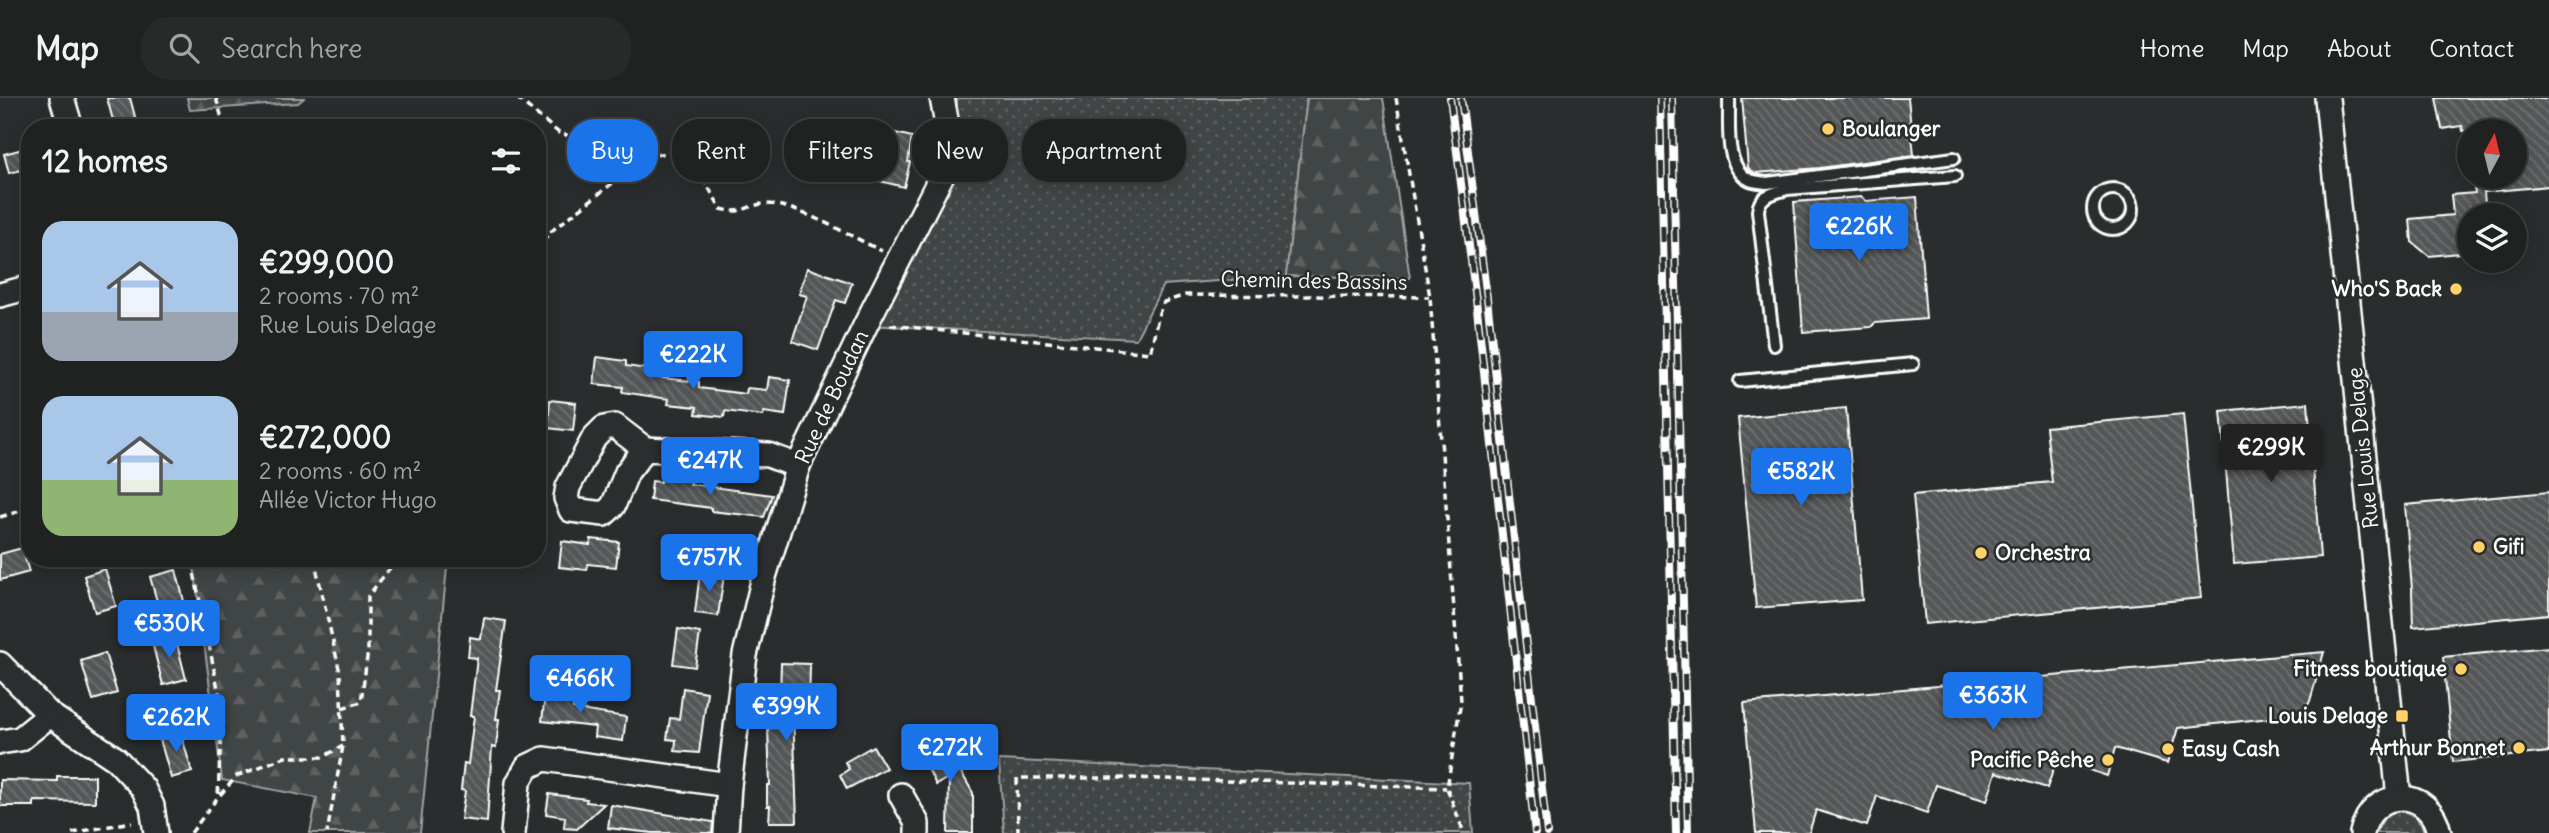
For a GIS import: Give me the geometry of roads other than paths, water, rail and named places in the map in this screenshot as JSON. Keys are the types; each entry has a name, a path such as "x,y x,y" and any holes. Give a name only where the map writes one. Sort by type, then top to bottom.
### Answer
{"street":[{"path":"62,98 68,119"},
{"name":"Rue de Boudan","path":"726,833 744,655 764,577 798,466 943,173 948,130 942,98"},
{"name":"Rue Louis Delage","path":"2327,98 2399,798"},
{"path":"0,295 21,289"},
{"path":"645,449 768,455 798,466"},
{"path":"0,664 50,715 116,759 143,788 152,806 155,824"},
{"path":"0,742 20,739 50,715"},
{"path":"513,833 518,783 527,768 544,759 729,785"},
{"path":"901,795 917,823 917,833"},
{"path":"2362,833 2369,813 2378,805 2399,798 2410,799 2429,810 2436,819 2439,833"}],"lane":[{"path":"1729,98 1731,154 1738,171 1751,180 1767,183 1954,158"},
{"path":"1774,345 1758,203 1768,194 1787,189 1955,176"},
{"path":"1740,381 1913,364"}],"railway":[{"path":"1450,98 1476,300 1535,833"},
{"path":"1461,98 1487,298 1547,833"},
{"path":"1660,98 1676,833"},
{"path":"1672,98 1688,833"}],"place":[{"name":"Boulanger","path":"1828,129"},
{"name":"Who'S Back","path":"2456,289"},
{"name":"Gifi","path":"2479,547"},
{"name":"Orchestra","path":"1981,553"},
{"name":"Fitness boutique","path":"2461,669"},
{"name":"Louis Delage","path":"2402,716"},
{"name":"Arthur Bonnet","path":"2519,748"},
{"name":"Easy Cash","path":"2168,749"},
{"name":"Pacific Pêche","path":"2108,760"}]}
